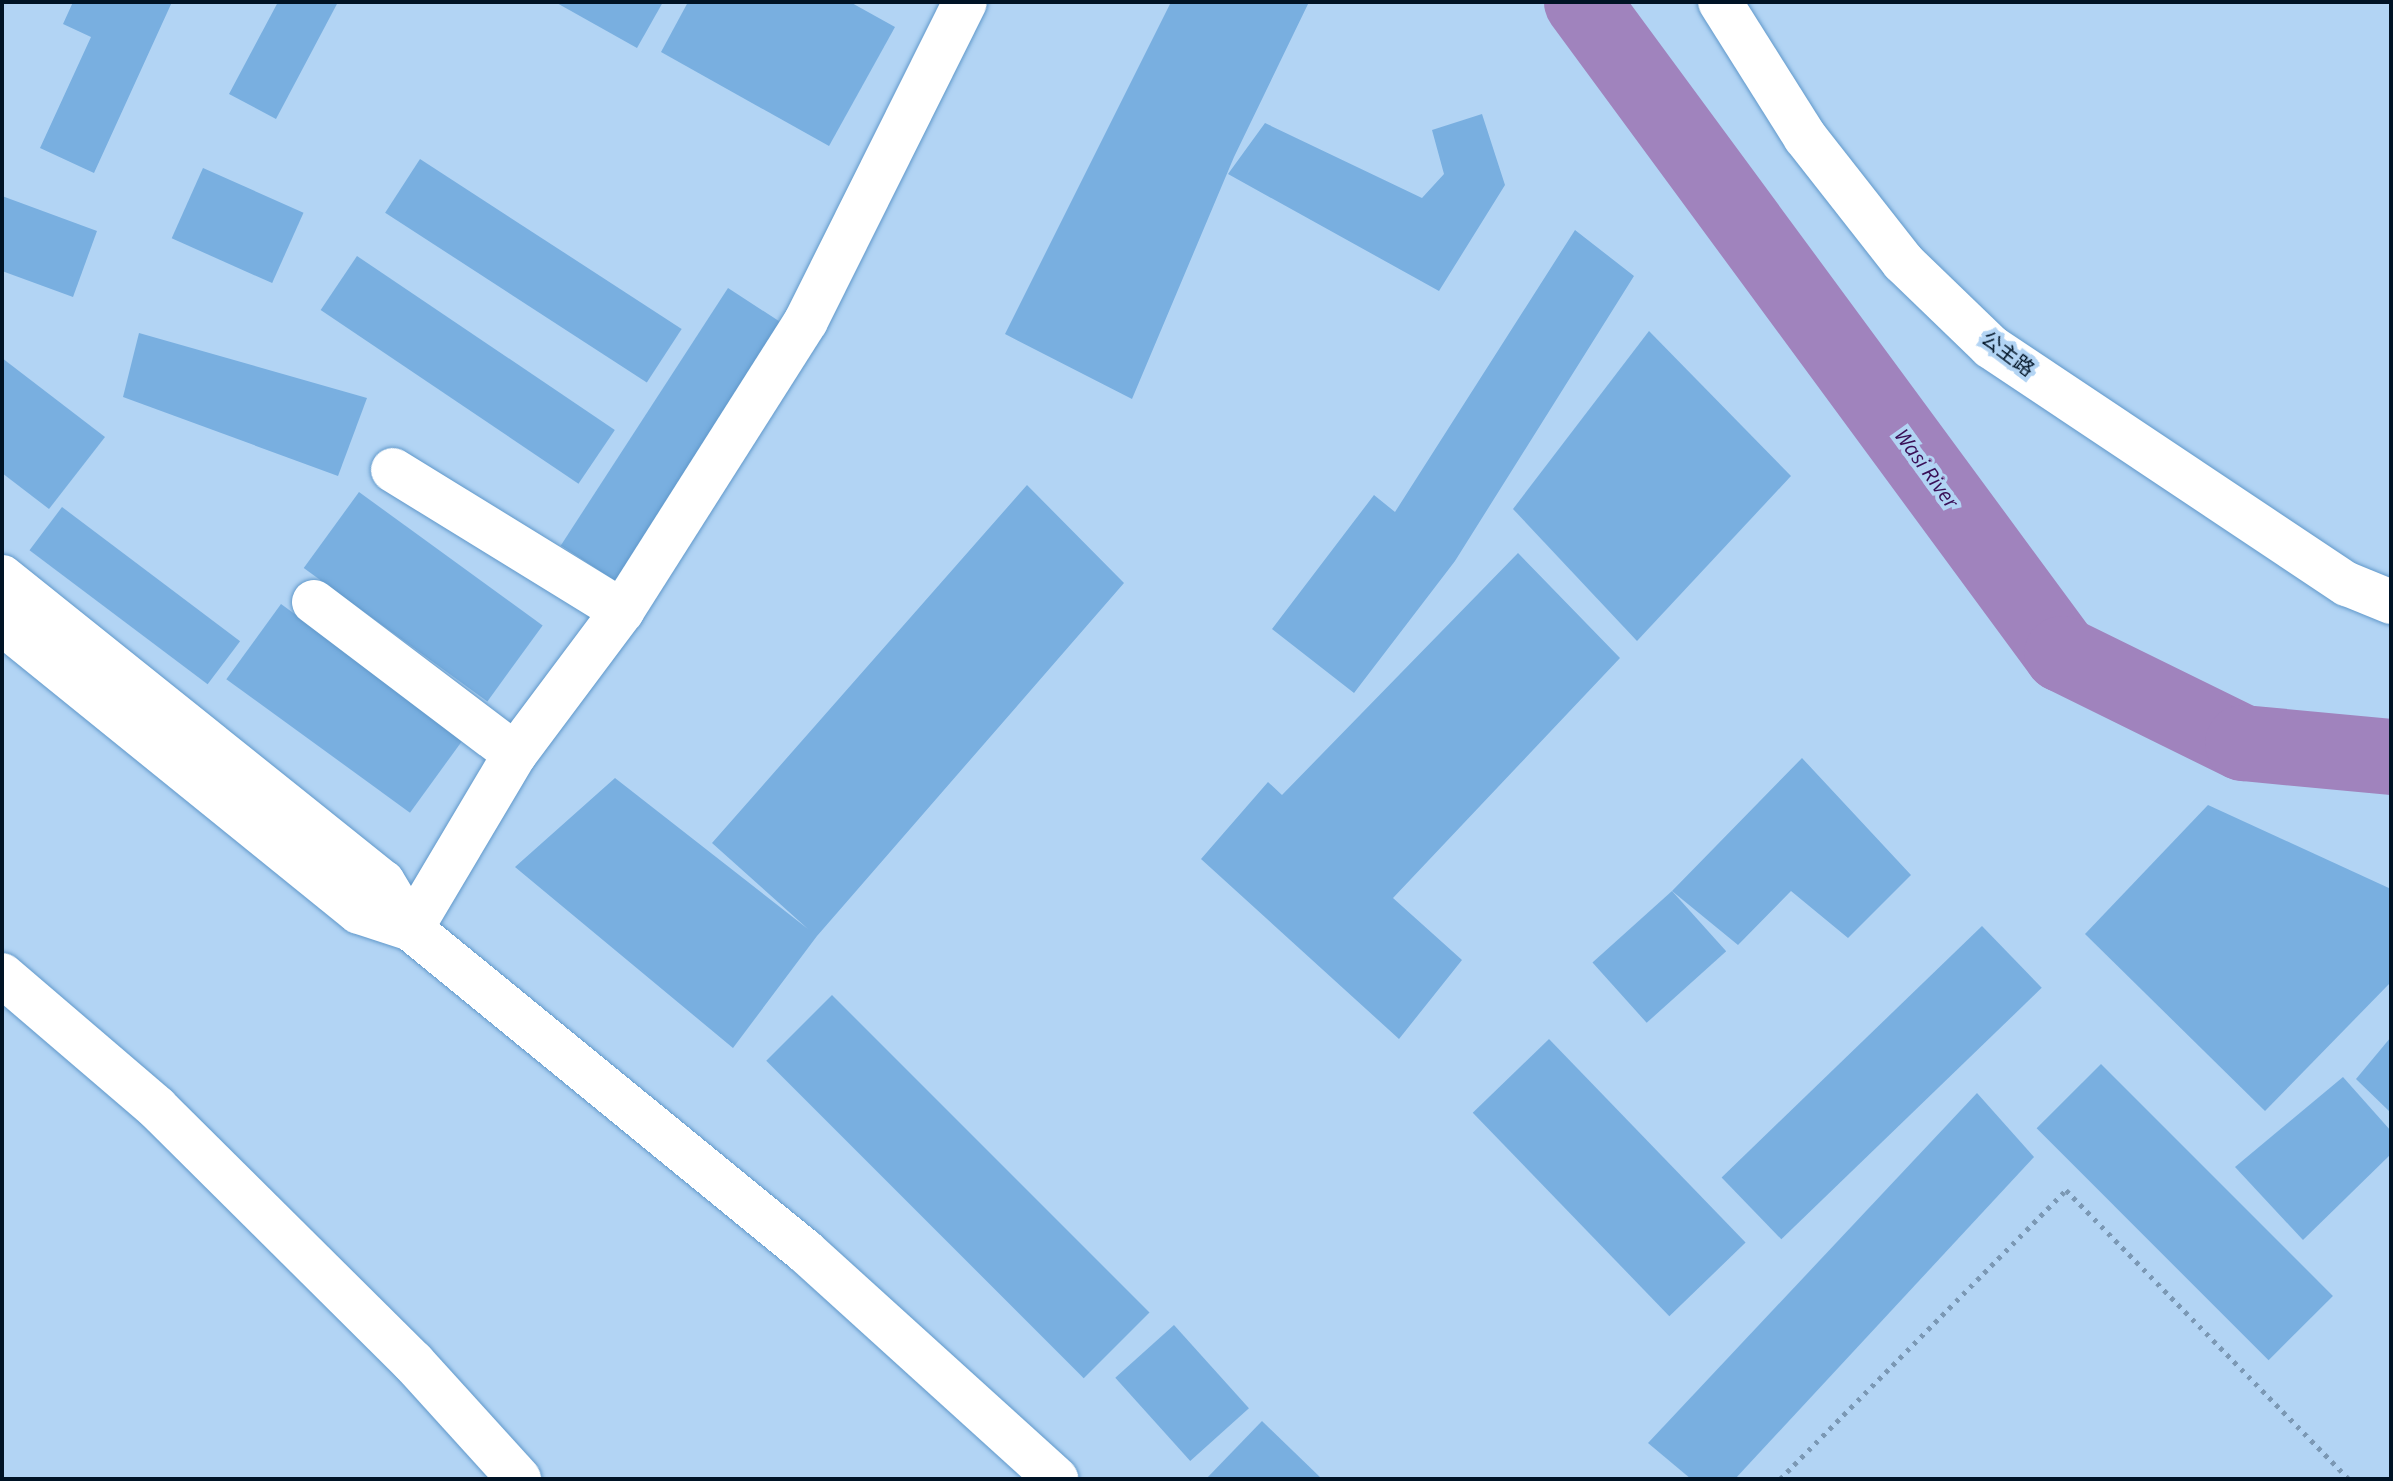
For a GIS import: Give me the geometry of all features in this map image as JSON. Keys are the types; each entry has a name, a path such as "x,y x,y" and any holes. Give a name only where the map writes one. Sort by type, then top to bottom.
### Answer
{"main road":[{"path":"411,929 515,754 622,611 806,321 965,2"},
{"name":"公主路","path":"1720,2 1805,137 1903,262 1991,347 2347,584 2391,602"},
{"path":"393,470 622,611"},
{"path":"2,577 383,882 411,929 806,1252 1056,1479"},
{"path":"314,602 515,754"},
{"path":"2,623 359,912 411,929"},
{"path":"2,975 157,1108 413,1362 519,1479"}],"path":[{"path":"1780,1479 2066,1190 2349,1479"}],"building":[{"path":"73,2 172,2 94,173 40,148 91,37 63,24"},
{"path":"278,2 338,2 276,119 229,94"},
{"path":"555,2 663,2 637,48"},
{"path":"688,2 850,2 895,27 829,146 661,52"},
{"path":"1171,2 1309,2 1234,157 1132,399 1005,334"},
{"path":"1482,114 1505,185 1439,291 1228,174 1265,123 1422,198 1444,174 1432,130"},
{"path":"420,159 682,329 647,383 385,213"},
{"path":"203,168 303,213 272,283 172,238"},
{"path":"2,196 97,231 73,297 2,271"},
{"path":"1575,230 1634,276 1455,561 1354,693 1272,629 1374,495 1395,512"},
{"path":"357,256 615,430 578,484 321,310"},
{"path":"728,288 784,324 617,582 561,545"},
{"path":"1649,331 1791,476 1637,641 1513,509"},
{"path":"139,333 367,398 338,476 123,397"},
{"path":"2,358 105,437 49,509 2,473"},
{"path":"1027,485 1124,583 817,936 733,1048 515,867 615,778 808,929 712,843"},
{"path":"359,492 543,625 487,701 304,568"},
{"path":"62,507 240,641 208,684 30,550"},
{"path":"1518,553 1620,658 1393,898 1462,960 1399,1039 1201,859 1268,782 1282,795"},
{"path":"281,604 465,737 410,813 226,679"},
{"path":"1802,758 1911,875 1848,938 1791,891 1738,945 1672,891"},
{"path":"2208,805 2391,889 2391,982 2265,1111 2085,934"},
{"path":"1672,891 1726,951 1647,1023 1592,963"},
{"path":"1982,926 2042,988 1781,1239 1722,1177"},
{"path":"832,995 1149,1312 1084,1378 766,1061"},
{"path":"2391,1037 2391,1113 2356,1079"},
{"path":"1549,1039 1746,1243 1669,1316 1473,1113"},
{"path":"2101,1064 2333,1296 2269,1360 2037,1128"},
{"path":"2343,1077 2391,1131 2391,1154 2303,1240 2235,1167"},
{"path":"1977,1093 2034,1157 1735,1479 1691,1479 1648,1443"},
{"path":"1174,1325 1249,1408 1190,1461 1115,1378"},
{"path":"1262,1421 1322,1479 1206,1479"}],"waterway":[{"name":"Wasi River","path":"1582,2 2062,654 2243,743 2391,757"}]}
